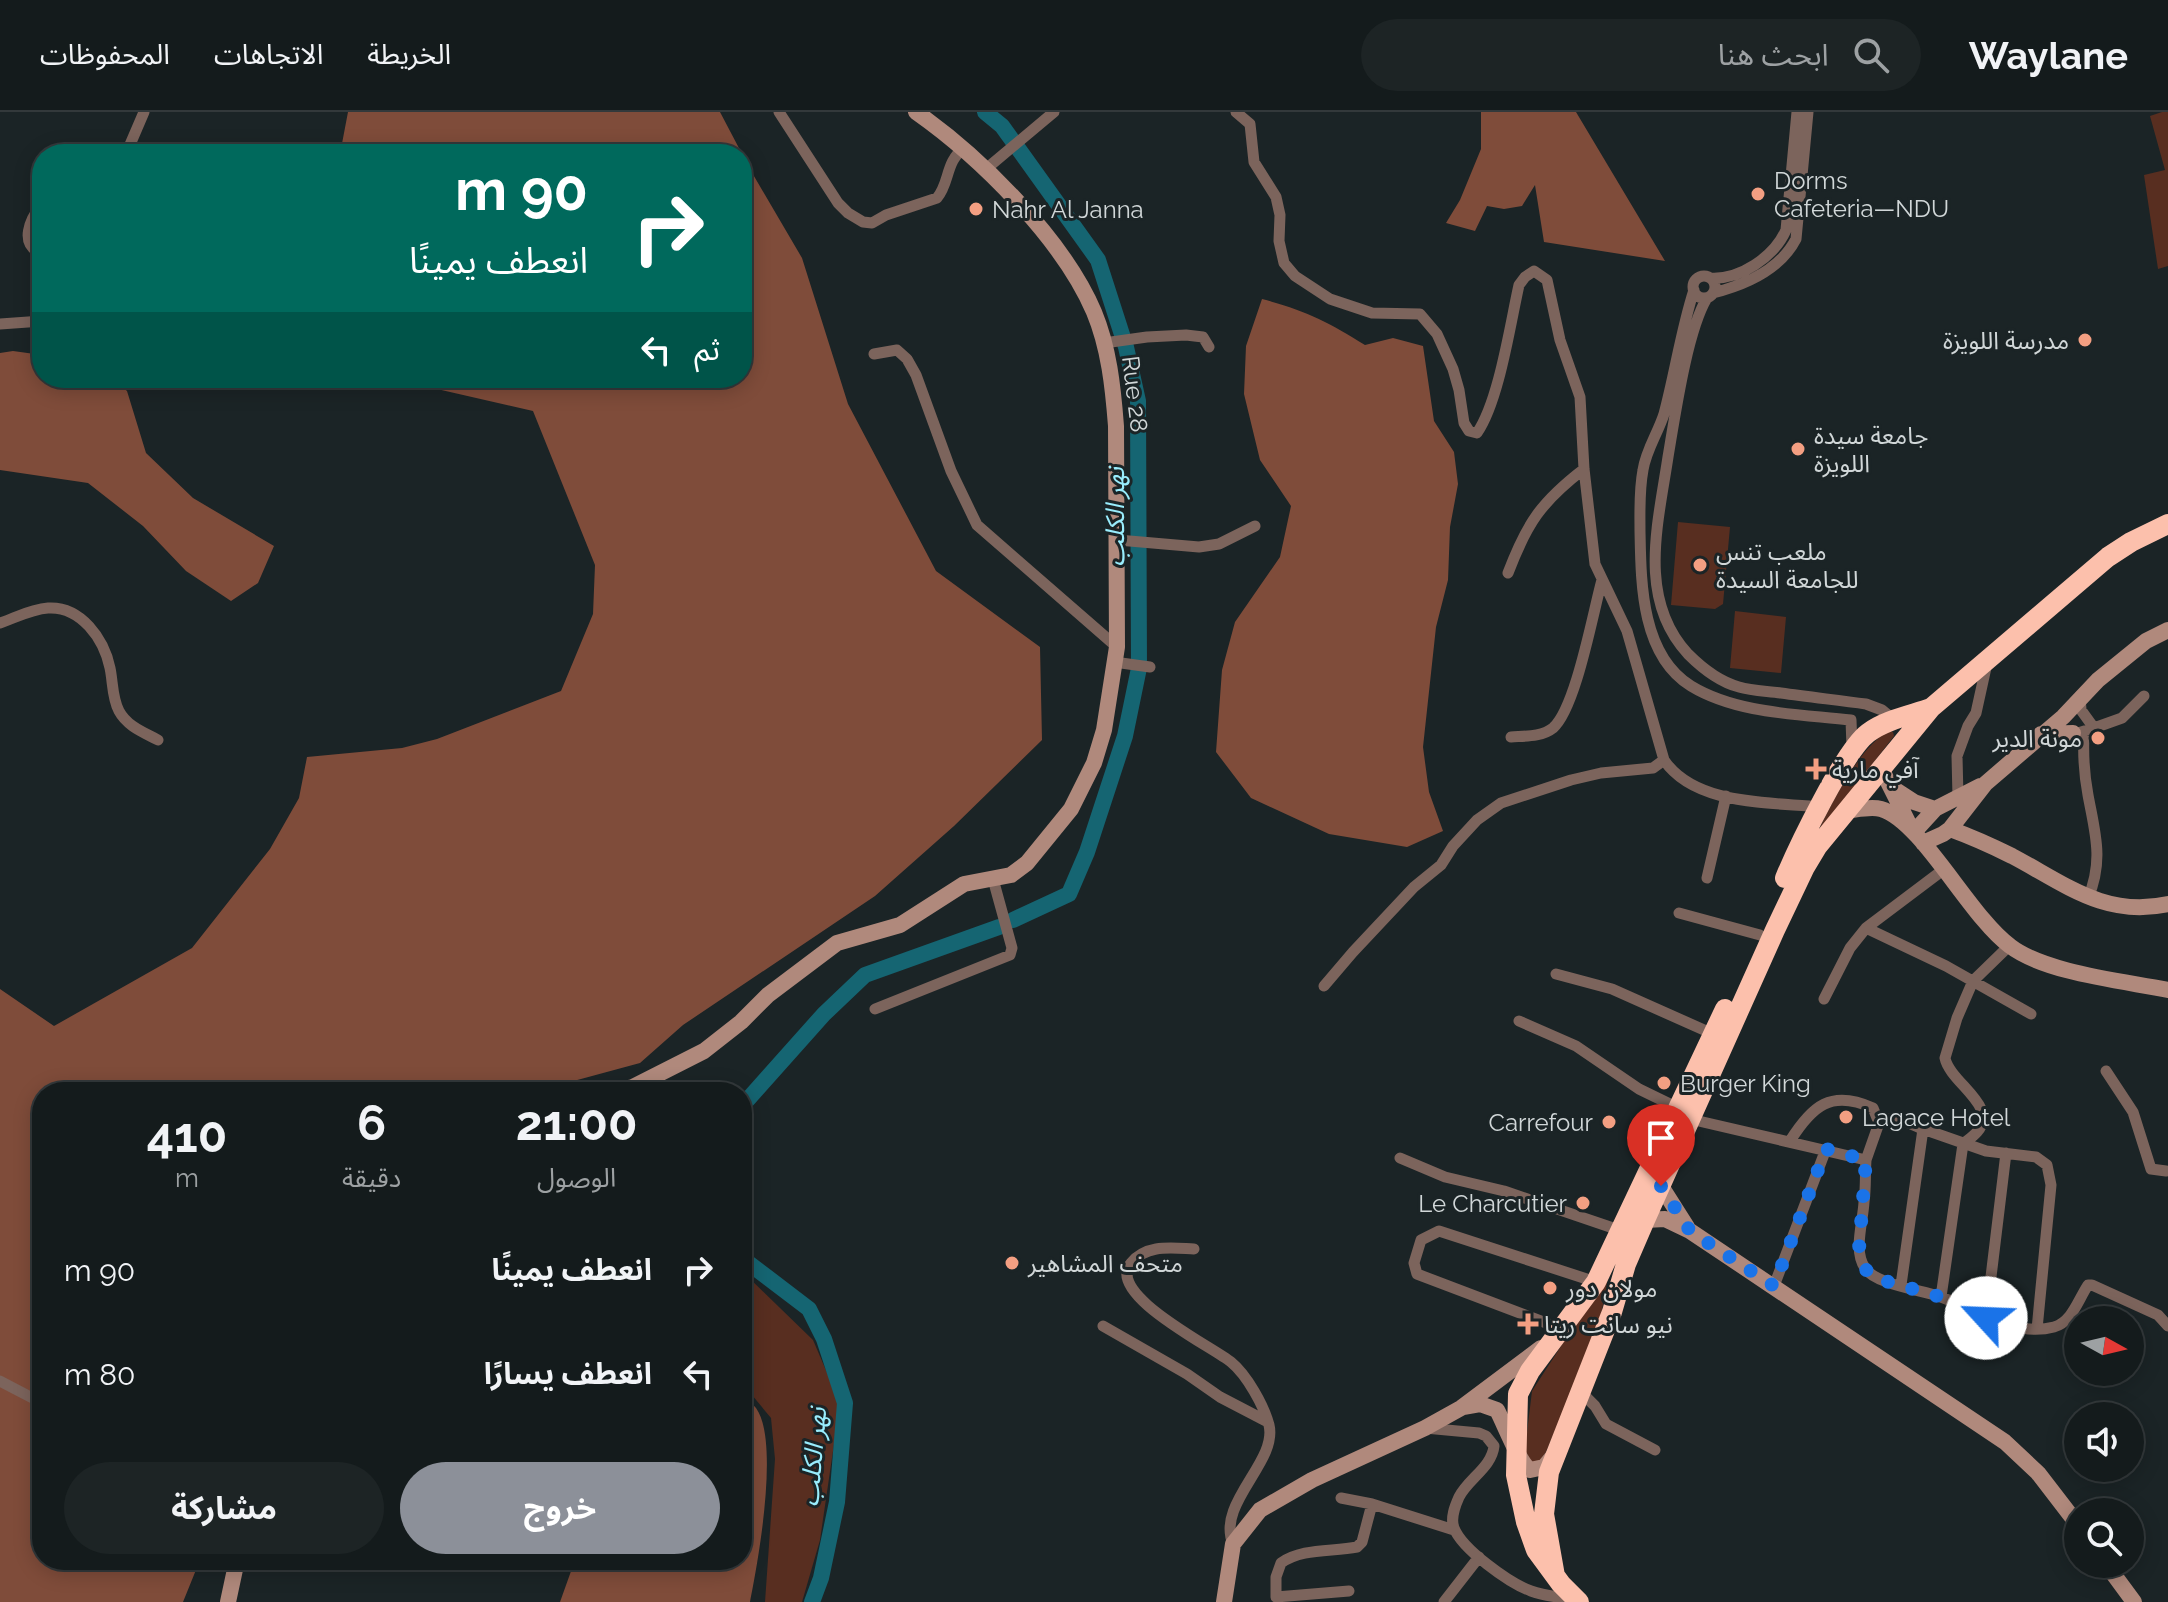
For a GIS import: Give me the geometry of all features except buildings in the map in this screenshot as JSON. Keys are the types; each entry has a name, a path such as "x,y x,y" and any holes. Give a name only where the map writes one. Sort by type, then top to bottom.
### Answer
{"highway":[{"path":"1578,1601 1536,1550 1526,1522 1516,1475 1515,1444 1518,1394 1522,1382 1596,1282 1619,1230 1684,1113 1805,867 1845,811 1885,777 1902,743 1931,708 2108,557 2168,524"},
{"path":"1555,1576 1544,1514 1545,1489 1554,1455 1612,1312 1626,1264 1661,1186 1713,1034 1820,807 1852,750 1865,735 1931,708"}],"street":[{"path":"130,144 144,112"},
{"path":"779,112 838,203 866,223 937,198 952,159 964,148"},
{"name":"Rue 28","path":"643,1082 704,1051 779,986 837,943 900,925 964,884 1011,875 1027,863 1079,797 1104,730 1116,658 1118,540 1116,426 1108,343 1068,265 991,165 916,112"},
{"path":"991,165 1053,112"},
{"path":"1236,112 1250,124 1254,162 1276,197 1284,263 1295,276 1330,299 1372,313 1420,314 1444,347 1459,390 1464,423 1469,431 1477,433 1492,400 1519,285 1529,273 1542,274 1550,288 1560,340 1578,388 1589,532 1595,564 1627,631 1664,760 1673,772 1707,791 1820,807"},
{"path":"1797,112 1786,230 1782,240 1740,275 1723,279 1698,278 1694,290 1663,417 1643,466 1640,490 1641,584 1658,649 1682,679 1724,701 1851,720"},
{"path":"1694,290 1698,296 1710,295 1752,281 1790,251 1796,239 1808,112"},
{"path":"32,219 27,230 32,247"},
{"path":"1710,278 1715,285 1700,309 1692,336 1671,443 1654,575 1664,622 1676,641 1701,666 1738,687 1866,704 1882,710 1894,721 1902,743"},
{"path":"0,324 32,322"},
{"path":"1108,343 1147,337 1195,335 1203,337 1209,347"},
{"path":"874,354 897,350 907,359 916,375 951,471 977,525 1116,658 1150,667"},
{"path":"1508,573 1529,523 1561,486 1584,469"},
{"path":"1118,540 1199,547 1219,544 1255,526"},
{"path":"1511,737 1546,732 1561,717 1577,675 1602,580"},
{"path":"0,623 50,608 66,611 81,620 94,631 105,652 119,712 132,726 158,740"},
{"path":"1916,835 1951,805 1985,784 2063,717 2080,696 2146,641 2168,630"},
{"path":"1824,999 1850,948 1866,928 1941,867 1957,756 1976,713 1988,660"},
{"path":"1682,679 1690,666 1701,666"},
{"path":"2080,696 2085,729 2083,762 2096,831 2098,862 2088,898"},
{"path":"2041,734 2085,729 2112,722 2122,718 2144,696"},
{"path":"1852,750 1851,720 1854,712 1866,704"},
{"path":"2063,717 2085,729"},
{"path":"1324,986 1414,887 1441,865 1453,846 1477,820 1501,803 1601,773 1653,768 1664,760"},
{"path":"1885,777 1914,802 1951,805 1984,842"},
{"path":"1885,777 1916,835 1979,917 2009,946 2025,956 2061,967 2168,990"},
{"path":"1707,878 1726,796"},
{"path":"1845,811 1885,810 1916,835 1947,832 1984,842 2088,898 2127,908 2168,904"},
{"path":"875,1009 1010,955 1011,944 993,879"},
{"path":"1679,913 1760,935"},
{"path":"1866,928 1973,981 2031,1014"},
{"path":"1941,1297 1963,1144 1983,1123 1980,1104 1955,1078 1945,1058 1973,981 2009,946"},
{"path":"1556,974 1612,989 1713,1034"},
{"path":"1519,1021 1576,1046 1639,1089 1684,1113 1866,1160"},
{"path":"2106,1071 2133,1112 2151,1168 2167,1171"},
{"path":"1790,1141 1809,1115 1836,1098 1853,1100 1873,1108 1879,1123"},
{"path":"2037,1329 2050,1171 2036,1157 1963,1144 1893,1118 1885,1118 1879,1123 1866,1160 1861,1259 1872,1276 1941,1297 1986,1318 2037,1329 2062,1324 2089,1285 2158,1315 2168,1326"},
{"path":"1901,1285 1923,1129"},
{"path":"1774,1286 1826,1149"},
{"path":"1986,1318 2006,1153"},
{"path":"1400,1158 1445,1177 1504,1191 1619,1230"},
{"path":"1661,1186 1690,1231"},
{"path":"1645,1220 1665,1219 1690,1231 2015,1450 2064,1506"},
{"path":"1559,1333 1417,1274 1414,1263 1421,1240 1439,1231 1596,1282"},
{"path":"1194,1249 1153,1248 1131,1263 1125,1274 1126,1282 1140,1301 1234,1364 1269,1422 1269,1441 1228,1528 1233,1544 1224,1602"},
{"path":"1103,1326 1187,1374 1220,1397 1269,1422"},
{"path":"1233,1544 1267,1505 1461,1408 1559,1333"},
{"path":"0,1381 32,1398"},
{"path":"1580,1391 1595,1406 1606,1424 1655,1450"},
{"path":"1461,1408 1480,1404 1497,1410 1515,1444 1520,1461 1530,1470 1544,1467 1554,1455"},
{"path":"1425,1428 1479,1433 1494,1446 1490,1460 1459,1497 1454,1511 1454,1530"},
{"path":"1341,1498 1372,1504 1454,1530 1479,1557 1532,1592 1578,1601"},
{"path":"1349,1591 1276,1599 1276,1577 1281,1563 1307,1552 1357,1547 1362,1542 1372,1504"},
{"path":"1444,1602 1479,1557"},
{"path":"228,1602 235,1570"},
{"path":"2116,1578 2134,1602"}],"shaded area":[{"path":"348,112 720,112 737,144 342,144"},
{"path":"1481,112 1576,112 1665,261 1544,242 1535,185 1522,206 1504,209 1487,206 1475,231 1446,223 1460,200 1481,149"},
{"path":"2168,112 2168,266 2158,269 2144,175 2165,170 2150,116"},
{"path":"752,173 802,258 848,404 936,571 1040,647 1042,740 954,826 875,896 683,1025 640,1063 570,1082 32,1082 32,1570 196,1570 183,1602 0,1602 0,989 54,1026 192,948 270,849 299,798 307,757 402,748 437,739 561,691 593,614 595,565 533,411 433,388 752,388"},
{"path":"1262,299 1316,318 1365,345 1393,338 1423,346 1434,421 1454,452 1458,484 1450,527 1448,580 1436,627 1423,747 1429,792 1443,831 1407,847 1329,834 1251,798 1216,752 1222,670 1235,622 1280,557 1291,506 1260,460 1244,394 1246,346"},
{"path":"0,353 32,354 32,388 124,388 127,391 146,453 193,498 274,546 258,583 231,601 186,571 143,526 88,483 0,470"},
{"name":"ملعب تنس للجامعة السيدة","path":"1678,522 1730,527 1723,604 1715,609 1671,605"},
{"path":"1735,611 1786,617 1781,673 1730,668"},
{"path":"1888,731 1893,732 1894,736 1815,838 1856,764"},
{"path":"1609,1272 1599,1326 1546,1452 1536,1466 1524,1457 1532,1391"},
{"path":"752,1281 813,1340 840,1403 820,1540 802,1602 765,1602 775,1459 771,1418 752,1395"},
{"path":"752,1405 756,1408 763,1424 767,1473 750,1602 560,1602 571,1570 752,1570"}],"waterway":[{"name":"نهر الكلب","path":"985,112 1002,126 1098,260 1126,347 1138,401 1139,668 1125,736 1087,852 1069,894 1013,920"},
{"name":"نهر الكلب","path":"752,1095 824,1014 865,975 999,927"},
{"name":"نهر الكلب","path":"752,1266 809,1309 824,1339 845,1403 837,1502 821,1578 812,1602"}],"place":[{"name":"Dorms Cafeteria—NDU","path":"1758,194"},
{"name":"Nahr Al Janna","path":"976,209"},
{"name":"مدرسة اللويزة","path":"2085,340"},
{"name":"جامعة سيدة اللويزة","path":"1798,449"},
{"name":"ملعب تنس للجامعة السيدة","path":"1700,565"},
{"name":"مونة الدير","path":"2098,738"},
{"name":"آفي مارية","path":"1816,769"},
{"name":"Burger King","path":"1664,1083"},
{"name":"Lagace Hotel","path":"1846,1117"},
{"name":"Carrefour","path":"1609,1122"},
{"name":"Le Charcutier","path":"1583,1203"},
{"name":"متحف المشاهير","path":"1012,1263"},
{"name":"مولان دور","path":"1550,1288"},
{"name":"نيو سانت ريتا","path":"1528,1324"}],"route":[{"path":"1661,1186 1671,1206 1690,1231 1774,1286 1826,1149 1866,1160 1859,1249 1867,1272 1885,1281 1941,1297 1986,1318"}]}
